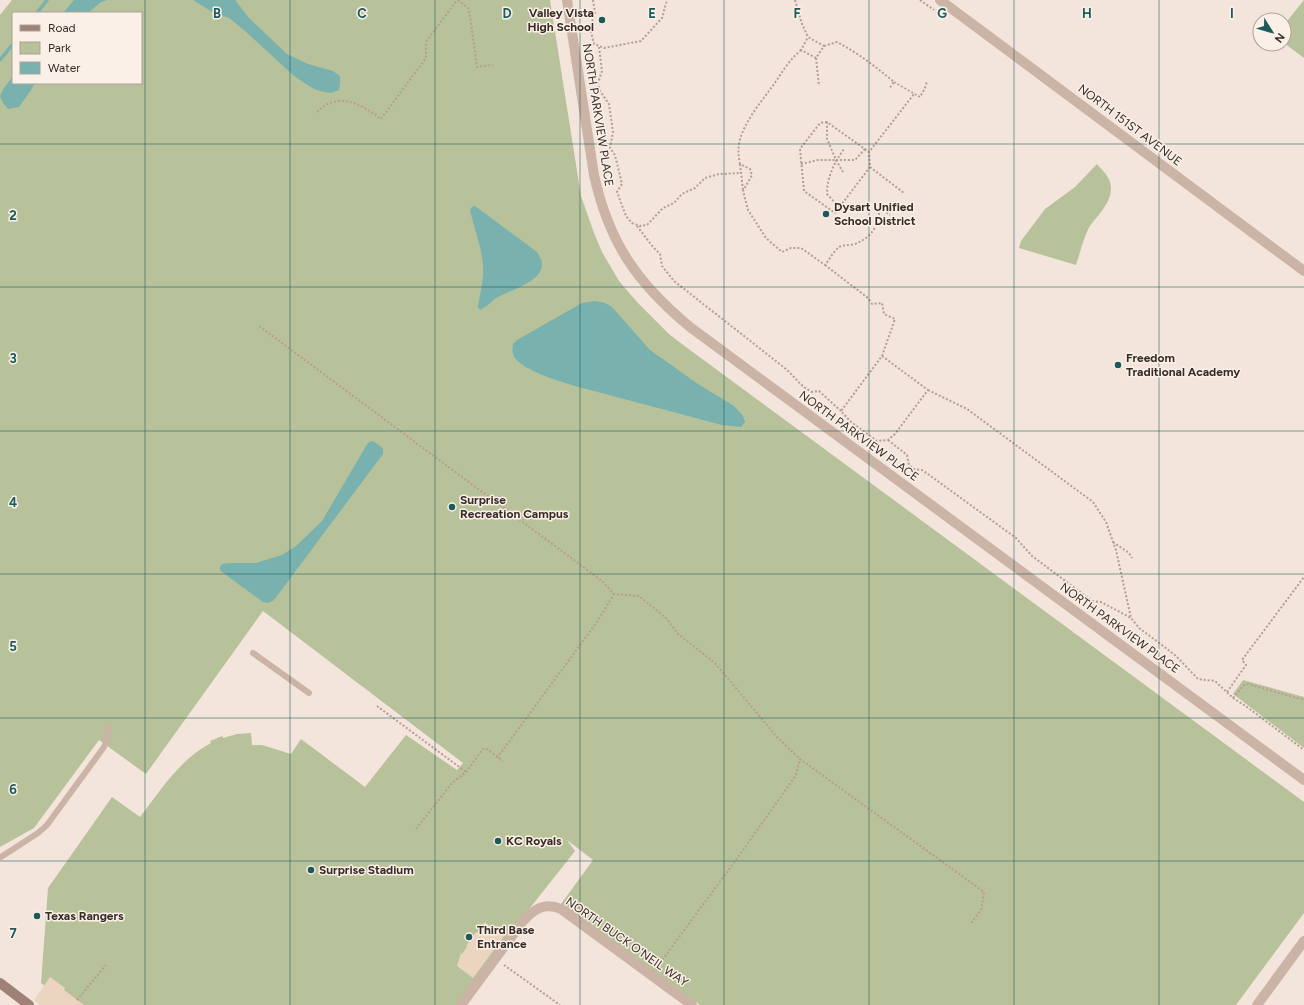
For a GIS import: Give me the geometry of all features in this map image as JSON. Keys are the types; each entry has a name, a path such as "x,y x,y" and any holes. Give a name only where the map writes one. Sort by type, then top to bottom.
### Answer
{"main road":[{"path":"0,984 29,1005"}],"street":[{"name":"NORTH PARKVIEW PLACE","path":"567,0 598,197 624,256 654,295 690,327 1304,780"},
{"name":"NORTH 151ST AVENUE","path":"940,0 1304,271"},
{"name":"NORTH BUCK O'NEIL WAY","path":"495,959 529,915 544,906 549,906 560,909 692,1005"},
{"path":"1257,1005 1304,941"},
{"path":"461,1005 495,959"}],"lane":[{"path":"254,653 309,693"},
{"path":"2,857 38,833 50,822 104,747 107,740 108,727"}],"path":[{"path":"317,112 329,103 346,101 361,105 381,119 426,58 426,42 457,0 469,9 478,67 493,65"},
{"path":"594,0 595,13 590,28 594,44 604,48 641,41 662,18 666,0"},
{"path":"795,0 808,37 824,46"},
{"path":"808,37 801,50 795,55 750,117 740,139 738,154 743,191 748,210 766,238 782,252 791,248 801,248 868,298 872,304 882,303 884,314 895,319 882,356 841,411"},
{"path":"819,86 816,58 824,46 837,42 870,63 894,82 920,97 926,88 927,81"},
{"path":"600,47 602,71 598,83 600,91 609,104 613,132 610,148 615,156 622,184 618,192 629,221 638,226 660,254 662,266 674,281 786,369 796,378 801,386 812,392 819,390 850,422 876,441 888,440 895,434 928,390"},
{"path":"801,50 816,58"},
{"path":"890,89 894,82"},
{"path":"870,152 827,122 820,123 800,149 804,191 835,213 870,167 870,152 914,94"},
{"path":"827,122 827,139 843,172"},
{"path":"839,207 827,194 827,184 836,160 844,149"},
{"path":"801,164 818,160 854,160 865,149"},
{"path":"740,164 750,169 752,175 743,191"},
{"path":"870,167 904,193"},
{"path":"638,226 647,225 663,208 674,203 682,194 695,188 706,178 719,174 741,173"},
{"path":"825,265 838,248 845,245 857,244 871,234 878,222 880,207 890,215"},
{"path":"258,326 602,581 614,594 639,596 667,619 678,634 715,663 776,736 800,759 984,892 981,910 971,923"},
{"path":"882,356 928,390 967,409 1093,502 1106,522 1113,541 1131,618"},
{"path":"888,440 907,455 908,465 914,469 922,470 1016,538 1032,556 1092,601 1101,602 1131,618 1139,628 1176,656 1198,679 1214,681 1233,698 1304,750"},
{"path":"1113,541 1132,558"},
{"path":"1226,692 1246,666 1242,660 1304,577"},
{"path":"497,758 597,622 614,594"},
{"path":"1233,698 1244,685 1248,684 1304,700"},
{"path":"376,706 466,772"},
{"path":"416,829 452,783 466,772 483,749 487,749 503,762"},
{"path":"660,963 741,853 796,774 800,759"},
{"path":"495,959 560,1005"},
{"path":"78,1000 106,965"}],"green space":[{"name":"Surprise Recreation Campus","path":"12,0 550,0 581,196 602,252 619,281 637,302 670,335 1304,802 1304,913 1236,1005 700,1005 561,904 593,860 567,840 575,851 456,1005 71,1005 41,983 48,888 112,797 140,817 180,766 211,743 210,741 222,736 223,738 237,734 251,733 252,745 262,745 291,754 301,739 365,787 406,735 457,770 463,763 263,611 146,774 99,740 34,828 0,847 0,15"},
{"path":"1304,0 1304,58 1292,49 1292,15"},
{"path":"1097,164 1109,179 1111,188 1110,194 1102,211 1088,229 1076,265 1019,248 1021,241 1045,209 1075,187"},
{"path":"1243,680 1304,697 1304,748 1233,694"}],"shaded area":[{"path":"484,922 504,936 473,978 457,966 461,953 462,954 476,932 477,933 483,926"},
{"path":"50,977 84,1005 40,1005 34,1000"}],"water":[{"path":"74,0 107,0 101,2 89,12 64,12"},
{"path":"193,0 235,0 249,18 287,54 308,64 333,71 340,76 339,90 331,93 314,89 294,76 229,18 214,13"},
{"path":"12,77 12,84 34,84 19,107 8,109 0,96"},
{"path":"475,206 537,252 542,264 540,272 536,277 522,286 500,296 480,310 478,307 482,286 483,266 480,245 470,210"},
{"path":"595,301 605,303 612,307 650,350 698,384 734,406 743,416 745,422 741,427 722,425 552,379 521,364 514,356 513,344 517,340 582,303"},
{"path":"373,441 383,448 383,454 274,600 268,603 263,602 220,570 222,564 256,563 282,555 296,546 322,521 366,446 369,442"}],"waterway":[{"path":"38,12 47,0"},
{"path":"0,60 12,45"}],"place":[{"name":"Valley Vista High School","path":"602,20"},
{"name":"Dysart Unified School District","path":"826,214"},
{"name":"Freedom Traditional Academy","path":"1118,365"},
{"name":"Surprise Recreation Campus","path":"452,507"},
{"name":"KC Royals","path":"498,841"},
{"name":"Surprise Stadium","path":"311,870"},
{"name":"Texas Rangers","path":"37,916"},
{"name":"Third Base Entrance","path":"469,937"}]}
